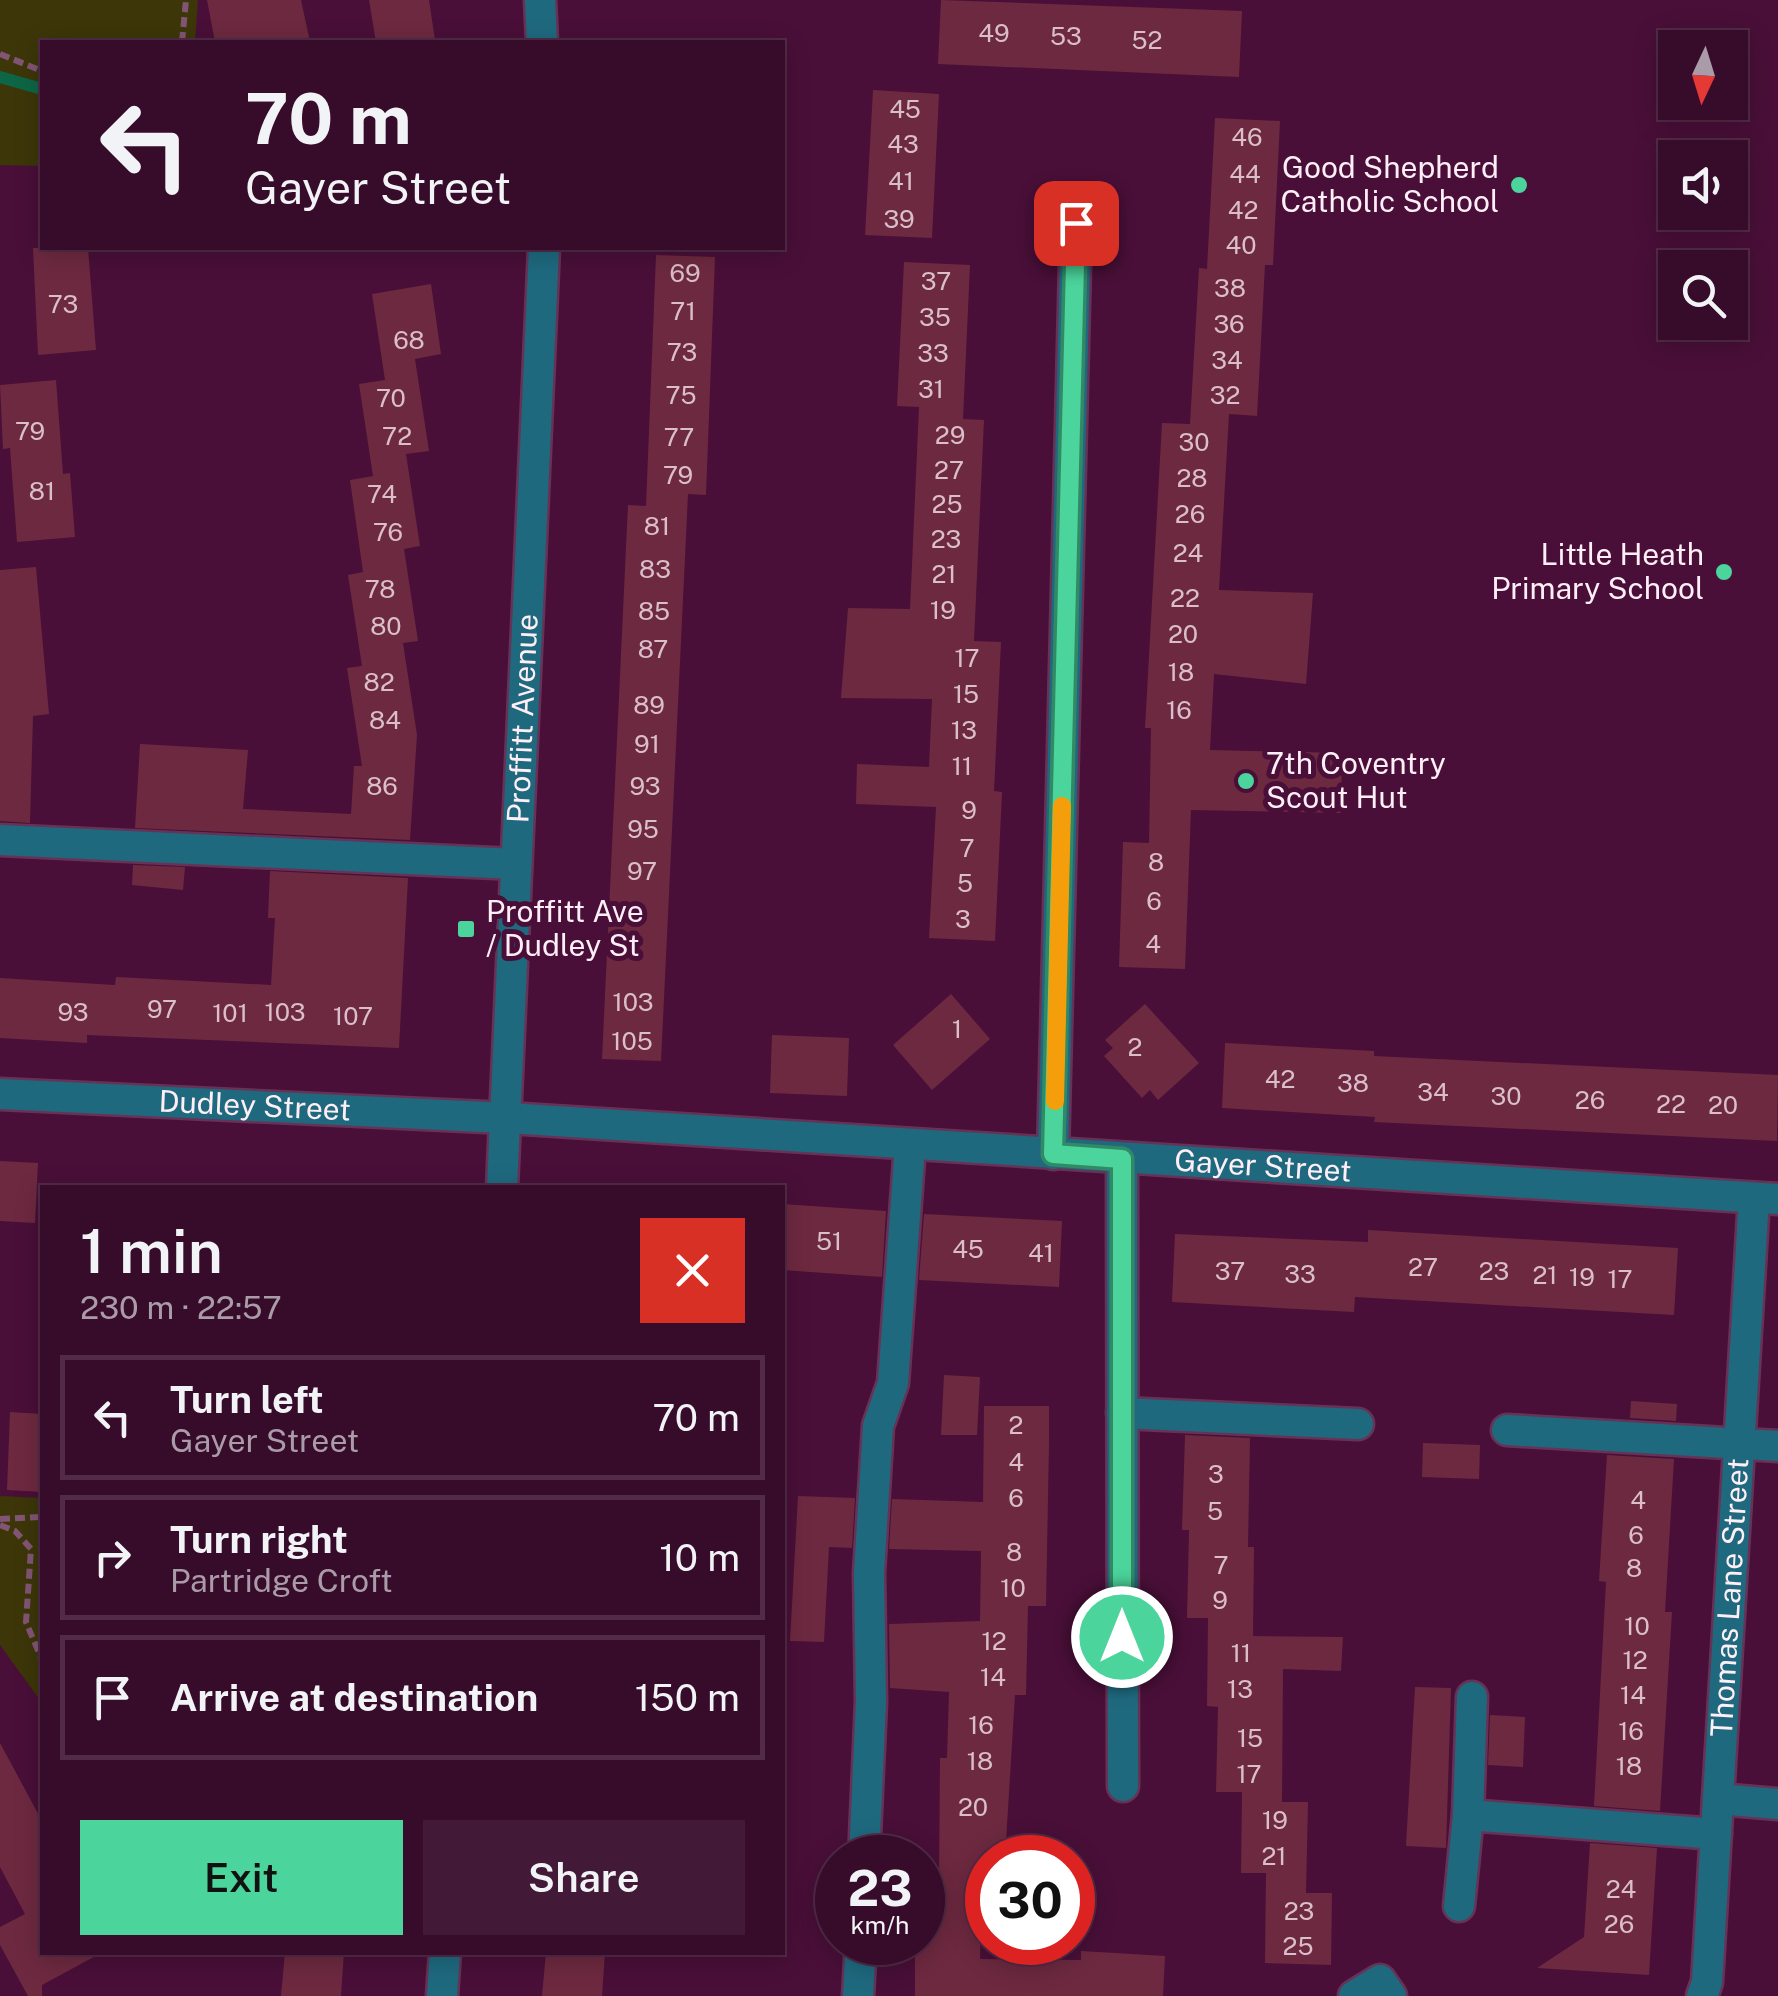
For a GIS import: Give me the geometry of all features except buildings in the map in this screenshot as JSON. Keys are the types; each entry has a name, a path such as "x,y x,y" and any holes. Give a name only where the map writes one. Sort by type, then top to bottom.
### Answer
{"street":[{"path":"540,0 542,40"},
{"path":"1053,1154 1076,223"},
{"name":"Proffitt Avenue","path":"502,1185 544,250"},
{"path":"0,840 516,864"},
{"name":"Dudley Street","path":"0,1094 507,1118"},
{"name":"Gayer Street","path":"507,1118 1766,1198"},
{"path":"865,1835 871,1702 868,1572 878,1426 893,1383 910,1144"},
{"path":"1122,1159 1123,1786"},
{"name":"Thomas Lane Street","path":"1702,1996 1707,1982 1740,1443 1766,1198"},
{"path":"1122,1413 1358,1424"},
{"path":"1507,1430 1778,1446"},
{"path":"1460,1906 1472,1697"},
{"path":"1718,1799 1778,1804"},
{"path":"1468,1815 1716,1834"},
{"path":"442,1996 445,1955"},
{"path":"858,1996 860,1965"},
{"path":"1354,1996 1380,1980 1390,1996"}],"path":[{"path":"182,40 186,0"},
{"path":"0,54 40,70"},
{"path":"0,1522 40,1517"},
{"path":"0,1522 30,1549 26,1622 40,1655"}],"shaded area":[{"path":"0,0 198,0 195,40 40,40 40,166 0,165"},
{"path":"0,1496 40,1498 40,1700 0,1645"}],"waterway":[{"path":"0,77 40,88"}],"slow traffic":[{"path":"1055,1101 1062,806"}],"place":[{"name":"Good Shepherd Catholic School","path":"1519,185"},
{"name":"Little Heath Primary School","path":"1724,572"},
{"name":"7th Coventry Scout Hut","path":"1246,781"},
{"name":"Proffitt Ave / Dudley St","path":"466,929"}],"route":[{"path":"1076,223 1053,1154 1122,1159 1122,1637"}]}
